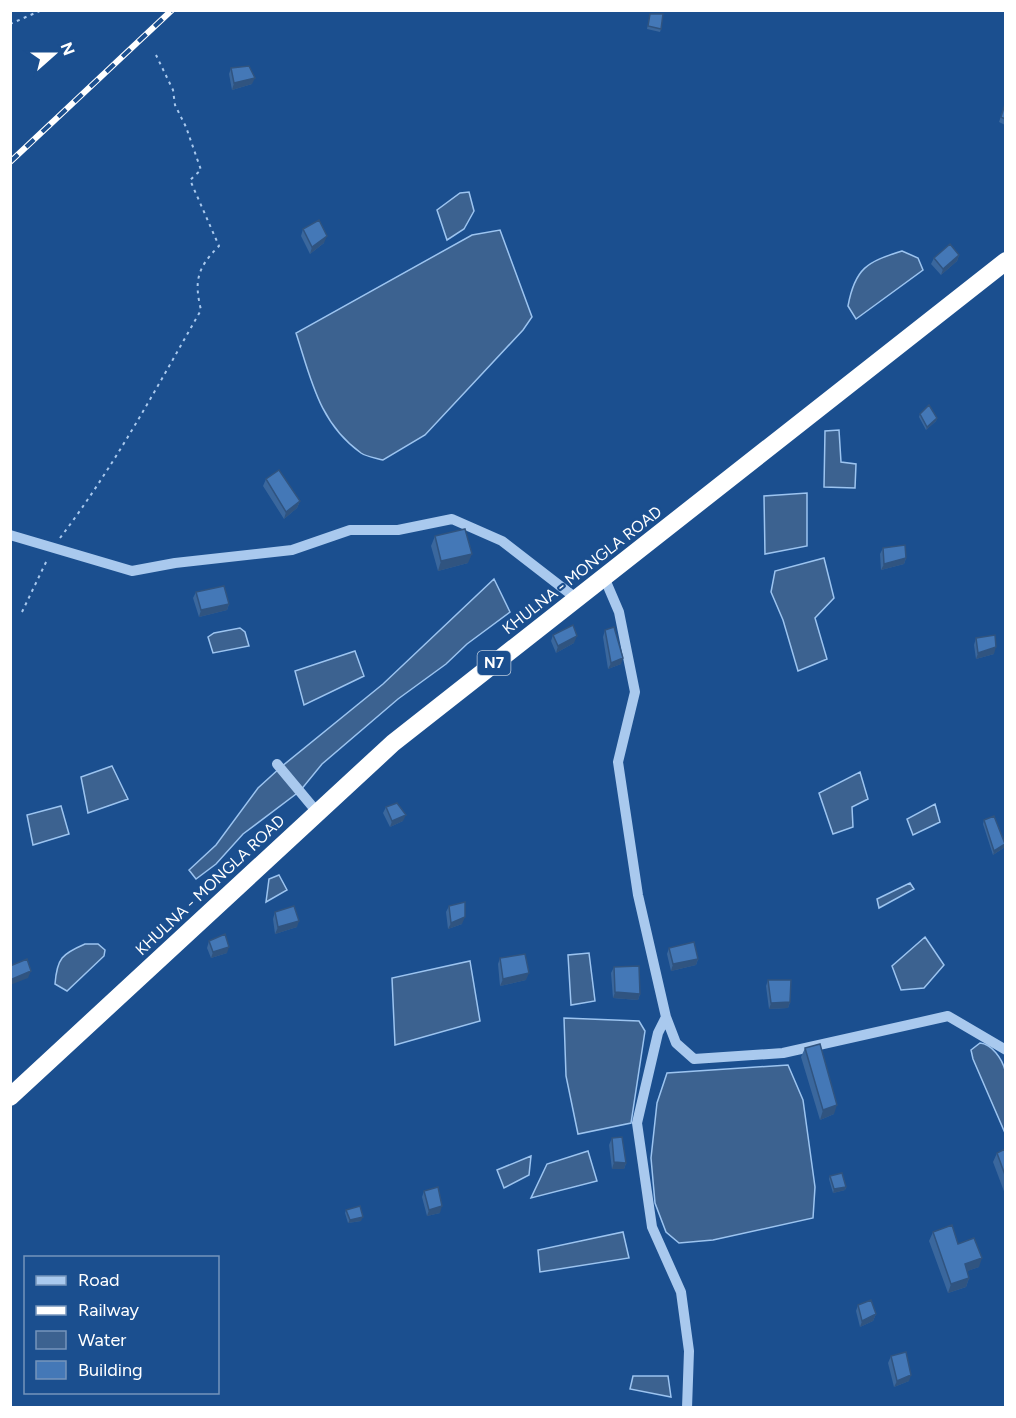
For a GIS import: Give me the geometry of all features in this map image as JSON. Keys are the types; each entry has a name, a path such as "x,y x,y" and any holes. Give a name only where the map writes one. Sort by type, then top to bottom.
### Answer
{"highway":[{"name":"KHULNA - MONGLA ROAD","path":"10,1097 393,743 1005,261"}],"street":[{"path":"10,535 51,549 132,571 175,563 292,550 350,530 398,530 452,519 502,541 577,598"},
{"path":"604,577 619,612 635,692 618,762 638,895 666,1017 676,1043 694,1059 783,1053 948,1016 1005,1050"},
{"path":"277,764 317,812"},
{"path":"666,1017 658,1033 637,1123 652,1227 681,1292 690,1351 687,1407"}],"path":[{"path":"10,24 42,10"},
{"path":"22,612 51,549 96,486 158,387 201,310 196,286 199,272 219,246 190,180 201,170 186,127 175,105 173,90 156,56"}],"water":[{"path":"469,192 474,211 464,229 447,240 437,210 460,193"},
{"path":"500,230 532,317 523,330 425,435 383,460 361,453 335,428 326,414 312,383 296,333 472,235"},
{"path":"902,251 918,258 923,270 856,319 848,306 854,283 859,275 871,263"},
{"path":"839,430 841,462 856,464 855,488 824,487 825,431"},
{"path":"807,493 807,546 765,554 764,496"},
{"path":"824,558 834,598 815,618 827,659 798,671 783,620 771,592 775,571"},
{"path":"494,579 510,612 467,644 446,664 398,699 322,764 300,791 243,834 216,864 196,879 189,870 216,845 258,788 383,684"},
{"path":"240,628 245,632 249,646 213,653 208,637 214,633"},
{"path":"355,651 364,676 304,705 295,671"},
{"path":"112,766 128,799 88,813 81,777"},
{"path":"860,772 868,799 852,807 853,827 833,834 819,793"},
{"path":"935,804 940,822 913,835 907,819"},
{"path":"61,806 69,834 33,845 27,815"},
{"path":"279,875 287,890 266,902 269,879"},
{"path":"910,883 914,889 879,908 877,899"},
{"path":"925,937 944,965 924,988 901,990 892,966"},
{"path":"85,944 98,944 105,950 104,956 67,991 55,984 57,968 66,954"},
{"path":"589,953 595,1001 571,1005 568,955"},
{"path":"470,961 480,1021 395,1045 392,978"},
{"path":"564,1018 639,1021 645,1031 631,1123 578,1134 566,1076"},
{"path":"980,1043 989,1046 996,1053 1005,1070 1005,1133 973,1059 971,1050"},
{"path":"788,1065 803,1100 815,1187 813,1218 713,1240 679,1243 666,1232 655,1203 651,1158 657,1103 667,1073"},
{"path":"588,1151 597,1181 531,1198 547,1164"},
{"path":"531,1156 529,1175 504,1188 497,1170"},
{"path":"623,1232 629,1258 540,1272 538,1250"},
{"path":"633,1376 668,1376 671,1397 630,1389"}],"building":[{"path":"650,14 663,14 661,29 648,26"},
{"path":"249,66 255,78 234,83 231,68"},
{"path":"1005,104 1005,119 1001,117"},
{"path":"319,220 327,236 312,247 303,229"},
{"path":"950,244 959,255 943,269 934,258"},
{"path":"929,405 937,418 927,427 920,414"},
{"path":"279,470 300,501 286,512 266,479"},
{"path":"465,529 472,554 441,561 435,536"},
{"path":"905,545 906,558 884,564 883,548"},
{"path":"224,586 229,604 201,610 196,592"},
{"path":"573,625 577,636 558,646 553,635"},
{"path":"614,627 623,658 611,663 605,630"},
{"path":"995,635 996,647 978,653 976,638"},
{"path":"397,803 406,815 392,821 386,807"},
{"path":"994,816 1005,844 994,851 984,820"},
{"path":"465,902 465,917 451,923 449,906"},
{"path":"294,906 299,921 278,927 275,912"},
{"path":"225,934 229,947 213,952 209,941"},
{"path":"694,942 698,959 673,964 669,948"},
{"path":"525,954 529,973 503,979 500,958"},
{"path":"27,959 31,971 10,980 10,966"},
{"path":"639,966 640,994 615,992 614,967"},
{"path":"768,980 791,980 790,1002 771,1003"},
{"path":"820,1044 837,1105 823,1110 805,1048"},
{"path":"622,1137 626,1163 614,1162 612,1138"},
{"path":"1005,1149 1005,1175 997,1153"},
{"path":"842,1173 846,1187 834,1189 830,1176"},
{"path":"438,1187 442,1206 429,1210 424,1191"},
{"path":"360,1206 363,1217 350,1220 346,1210"},
{"path":"952,1225 958,1244 974,1238 982,1258 965,1264 969,1278 951,1284 933,1232"},
{"path":"871,1300 876,1314 862,1321 858,1305"},
{"path":"906,1352 911,1375 897,1381 891,1356"}],"railway":[{"path":"10,162 172,10"}]}
